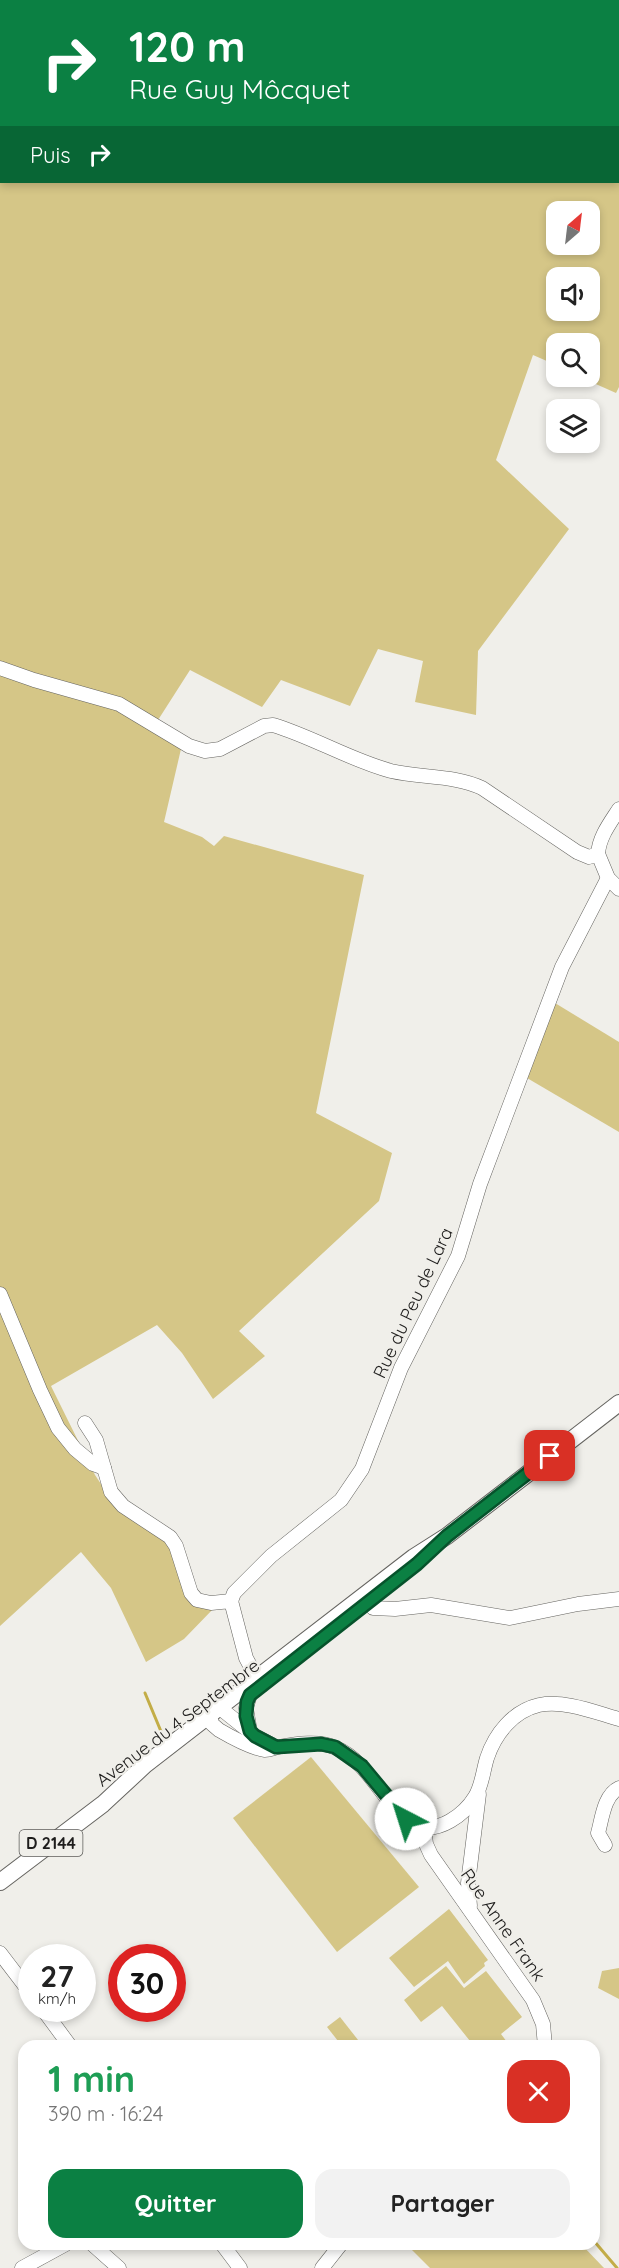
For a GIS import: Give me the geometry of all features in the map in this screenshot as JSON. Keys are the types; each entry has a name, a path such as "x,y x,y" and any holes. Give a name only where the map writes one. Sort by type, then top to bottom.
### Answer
{"main road":[{"name":"D 2144","path":"366,1600 417,1564 447,1536 619,1403"},
{"name":"Avenue du 4 Septembre","path":"0,1882 103,1804 121,1794 366,1600"}],"street":[{"path":"0,668 119,704 189,746 205,751 220,749 264,726 273,725 390,771 470,782 577,852 589,857 598,854"},
{"path":"619,808 598,845 598,854 608,878 619,889"},
{"name":"Rue du Peu de Lara","path":"231,1601 234,1593 271,1556 340,1500 362,1468 401,1368 458,1256 480,1184 562,967 608,878"},
{"path":"0,1294 58,1428 75,1449 93,1464 104,1468"},
{"path":"86,1424 96,1440 111,1492 123,1506 158,1528 176,1546 191,1593 197,1600 211,1603 231,1601 256,1686 247,1702 246,1716 250,1731"},
{"path":"366,1600 373,1608 395,1609 432,1605 510,1618 578,1604 619,1599"},
{"path":"470,1908 468,1883 480,1787 488,1757 495,1741 507,1724 520,1713 536,1706 554,1704 577,1707 619,1719"},
{"path":"217,1716 250,1731 261,1740 276,1747"},
{"path":"217,1716 227,1734 266,1750 276,1747 321,1744 335,1747 362,1766 406,1819 424,1827 437,1827 454,1818 467,1808 480,1787"},
{"path":"605,1845 598,1833 608,1798 619,1788"},
{"name":"Rue Anne Frank","path":"424,1827 426,1844 431,1855 520,1979 538,2008 544,2040"},
{"path":"0,1953 18,1977"},
{"path":"52,2022 66,2040"},
{"path":"22,2268 55,2250"},
{"path":"99,2250 120,2268"},
{"path":"226,2250 240,2268"},
{"path":"322,2268 336,2250"}],"shaded area":[{"path":"0,183 619,183 619,387 616,393 600,386 600,333 546,333 546,361 533,355 496,460 569,529 478,651 476,715 415,702 423,661 378,649 350,706 281,680 262,707 190,670 151,731 181,749 164,822 202,837 214,846 224,836 364,875 316,1113 392,1153 379,1201 239,1331 265,1356 213,1399 182,1353 157,1325 51,1386 95,1475 119,1511 170,1544 189,1602 214,1608 184,1639 146,1662 111,1588 81,1552 0,1626"},
{"path":"555,1003 619,1042 619,1132 527,1078"},
{"path":"311,1757 419,1887 337,1952 233,1818"},
{"path":"449,1909 488,1960 484,1963 485,1966 464,1984 448,1961 414,1987 389,1958"},
{"path":"446,1966 464,1988 486,1971 522,2017 501,2034 506,2040 469,2040 442,2006 421,2022 404,2000"},
{"path":"619,1968 619,1999 598,1988 602,1971"},
{"path":"340,2017 358,2040 337,2040 327,2027"},
{"path":"412,2250 587,2250 604,2268 430,2268"}],"waterway":[{"path":"145,1693 165,1741"},
{"path":"600,2248 617,2268"}],"route":[{"path":"406,1819 350,1755 335,1747 321,1744 276,1747 255,1736 250,1731 246,1716 247,1702 250,1695 550,1456"}]}
